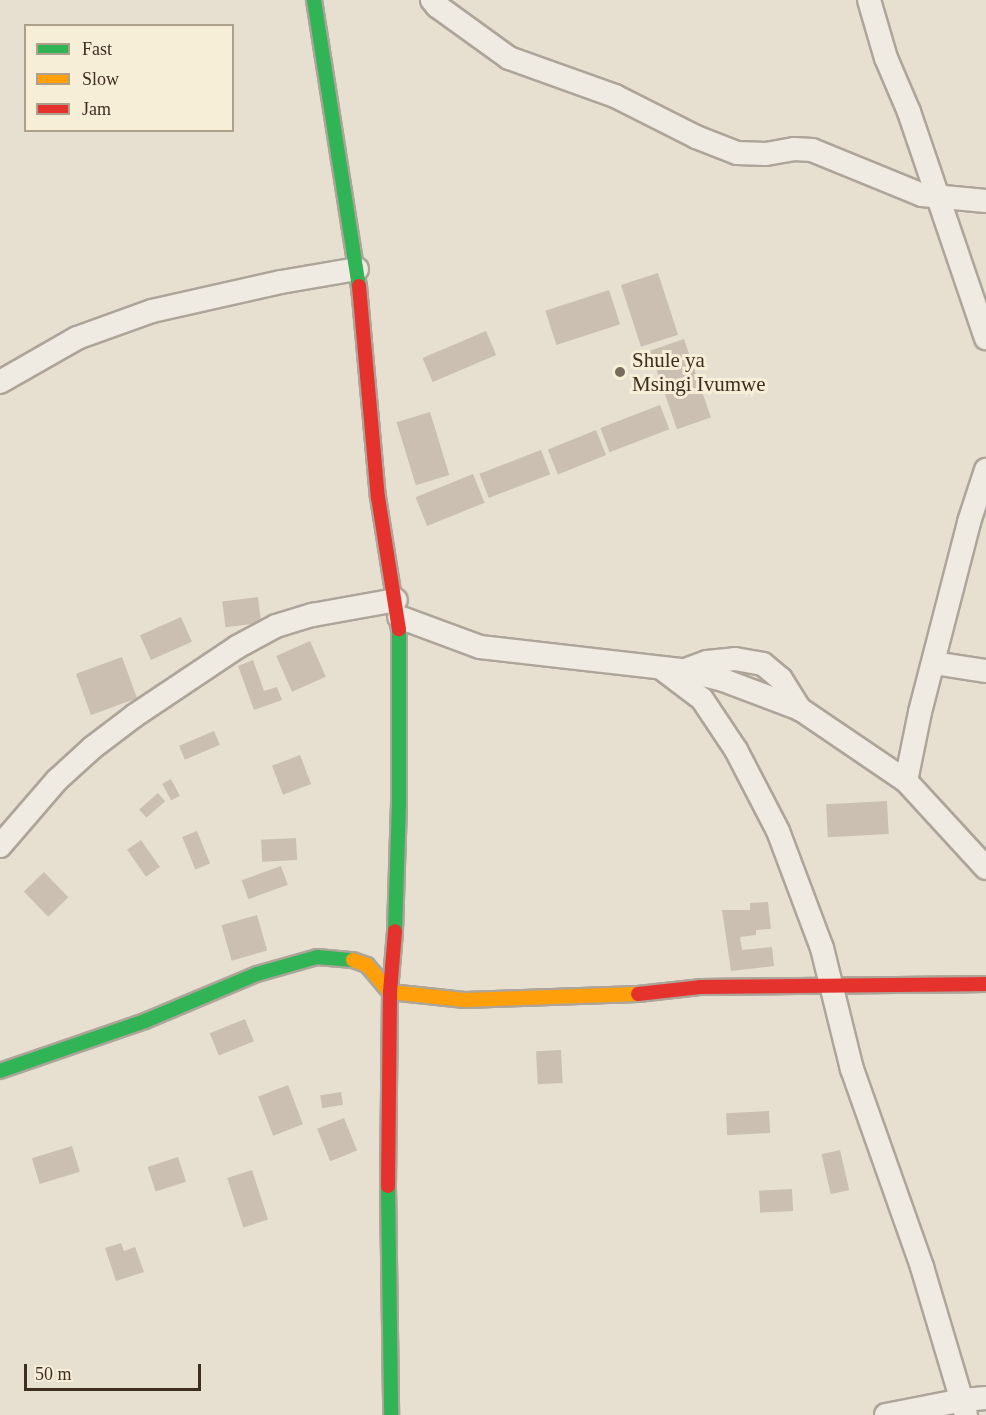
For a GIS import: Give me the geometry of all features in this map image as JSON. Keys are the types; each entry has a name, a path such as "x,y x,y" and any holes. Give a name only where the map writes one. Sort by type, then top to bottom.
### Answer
{"street":[{"path":"314,0 357,269 378,497 398,608 399,802 396,920 390,992 387,1245 391,1415"},
{"path":"432,0 509,58 615,96 696,137 737,153 766,154 794,149 812,150 922,195 986,201"},
{"path":"869,0 886,58 909,112 986,338"},
{"path":"0,382 78,338 152,311 281,282 357,269"},
{"path":"906,781 969,522 986,470"},
{"path":"0,846 57,780 92,748 134,716 237,646 276,626 313,615 398,608 480,647 672,669 723,680 800,709 906,781 986,868"},
{"path":"934,663 986,671"},
{"path":"672,669 702,699 736,750 778,831 808,906 832,985 839,1024 852,1069 922,1267 964,1407"},
{"path":"0,1071 145,1021 257,974 317,957 347,958 367,965 390,992 465,1000 621,996 700,987 986,984"},
{"path":"886,1415 964,1407 986,1398"}],"building":[{"path":"658,273 678,335 641,347 621,285"},
{"path":"609,290 620,324 556,345 545,311"},
{"path":"486,331 496,355 433,382 422,358"},
{"path":"684,339 711,417 677,429 650,351"},
{"path":"660,405 669,429 610,452 600,428"},
{"path":"430,412 449,475 416,485 397,422"},
{"path":"596,430 606,455 558,475 548,449"},
{"path":"541,450 550,474 489,498 479,474"},
{"path":"473,474 485,503 427,526 416,497"},
{"path":"258,597 261,623 225,627 222,601"},
{"path":"181,617 192,642 151,660 140,635"},
{"path":"310,641 326,677 292,692 276,656"},
{"path":"122,657 137,698 91,715 76,674"},
{"path":"253,660 264,691 277,687 282,700 254,710 238,666"},
{"path":"214,731 220,745 185,760 179,746"},
{"path":"300,755 311,784 283,795 272,766"},
{"path":"171,779 180,796 171,800 162,784"},
{"path":"158,793 165,801 146,818 139,809"},
{"path":"887,801 889,834 828,837 826,804"},
{"path":"197,831 210,863 195,869 182,837"},
{"path":"296,838 297,860 262,862 261,840"},
{"path":"141,840 160,867 146,877 127,850"},
{"path":"281,866 288,885 248,899 242,880"},
{"path":"44,872 68,897 48,917 24,891"},
{"path":"768,902 771,929 756,930 756,935 740,937 742,950 772,947 774,966 731,971 722,910 750,910 750,903"},
{"path":"257,915 267,951 232,961 221,925"},
{"path":"245,1019 254,1041 219,1055 210,1033"},
{"path":"561,1050 563,1083 538,1084 536,1051"},
{"path":"288,1085 303,1124 273,1136 258,1096"},
{"path":"341,1092 343,1105 322,1108 320,1095"},
{"path":"769,1111 770,1133 727,1135 726,1113"},
{"path":"344,1118 357,1150 330,1161 317,1129"},
{"path":"72,1146 80,1172 40,1184 32,1158"},
{"path":"840,1150 849,1190 831,1194 821,1154"},
{"path":"178,1157 186,1182 156,1192 148,1167"},
{"path":"252,1170 268,1219 243,1227 227,1178"},
{"path":"792,1189 793,1211 760,1213 759,1191"},
{"path":"121,1243 124,1251 135,1247 144,1272 116,1281 105,1248"}],"traffic: fast":[{"path":"314,0 359,286"},
{"path":"395,931 399,803 399,629"},
{"path":"0,1071 145,1021 257,974 317,957 353,960"},
{"path":"388,1186 391,1415"}],"traffic: slow":[{"path":"353,960 367,965 390,992 465,1000 638,994"}],"traffic: jam":[{"path":"359,286 378,497 399,629"},
{"path":"388,1186 390,992 395,931"},
{"path":"638,994 700,987 986,984"}],"place":[{"name":"Shule ya Msingi Ivumwe","path":"620,372"}]}
